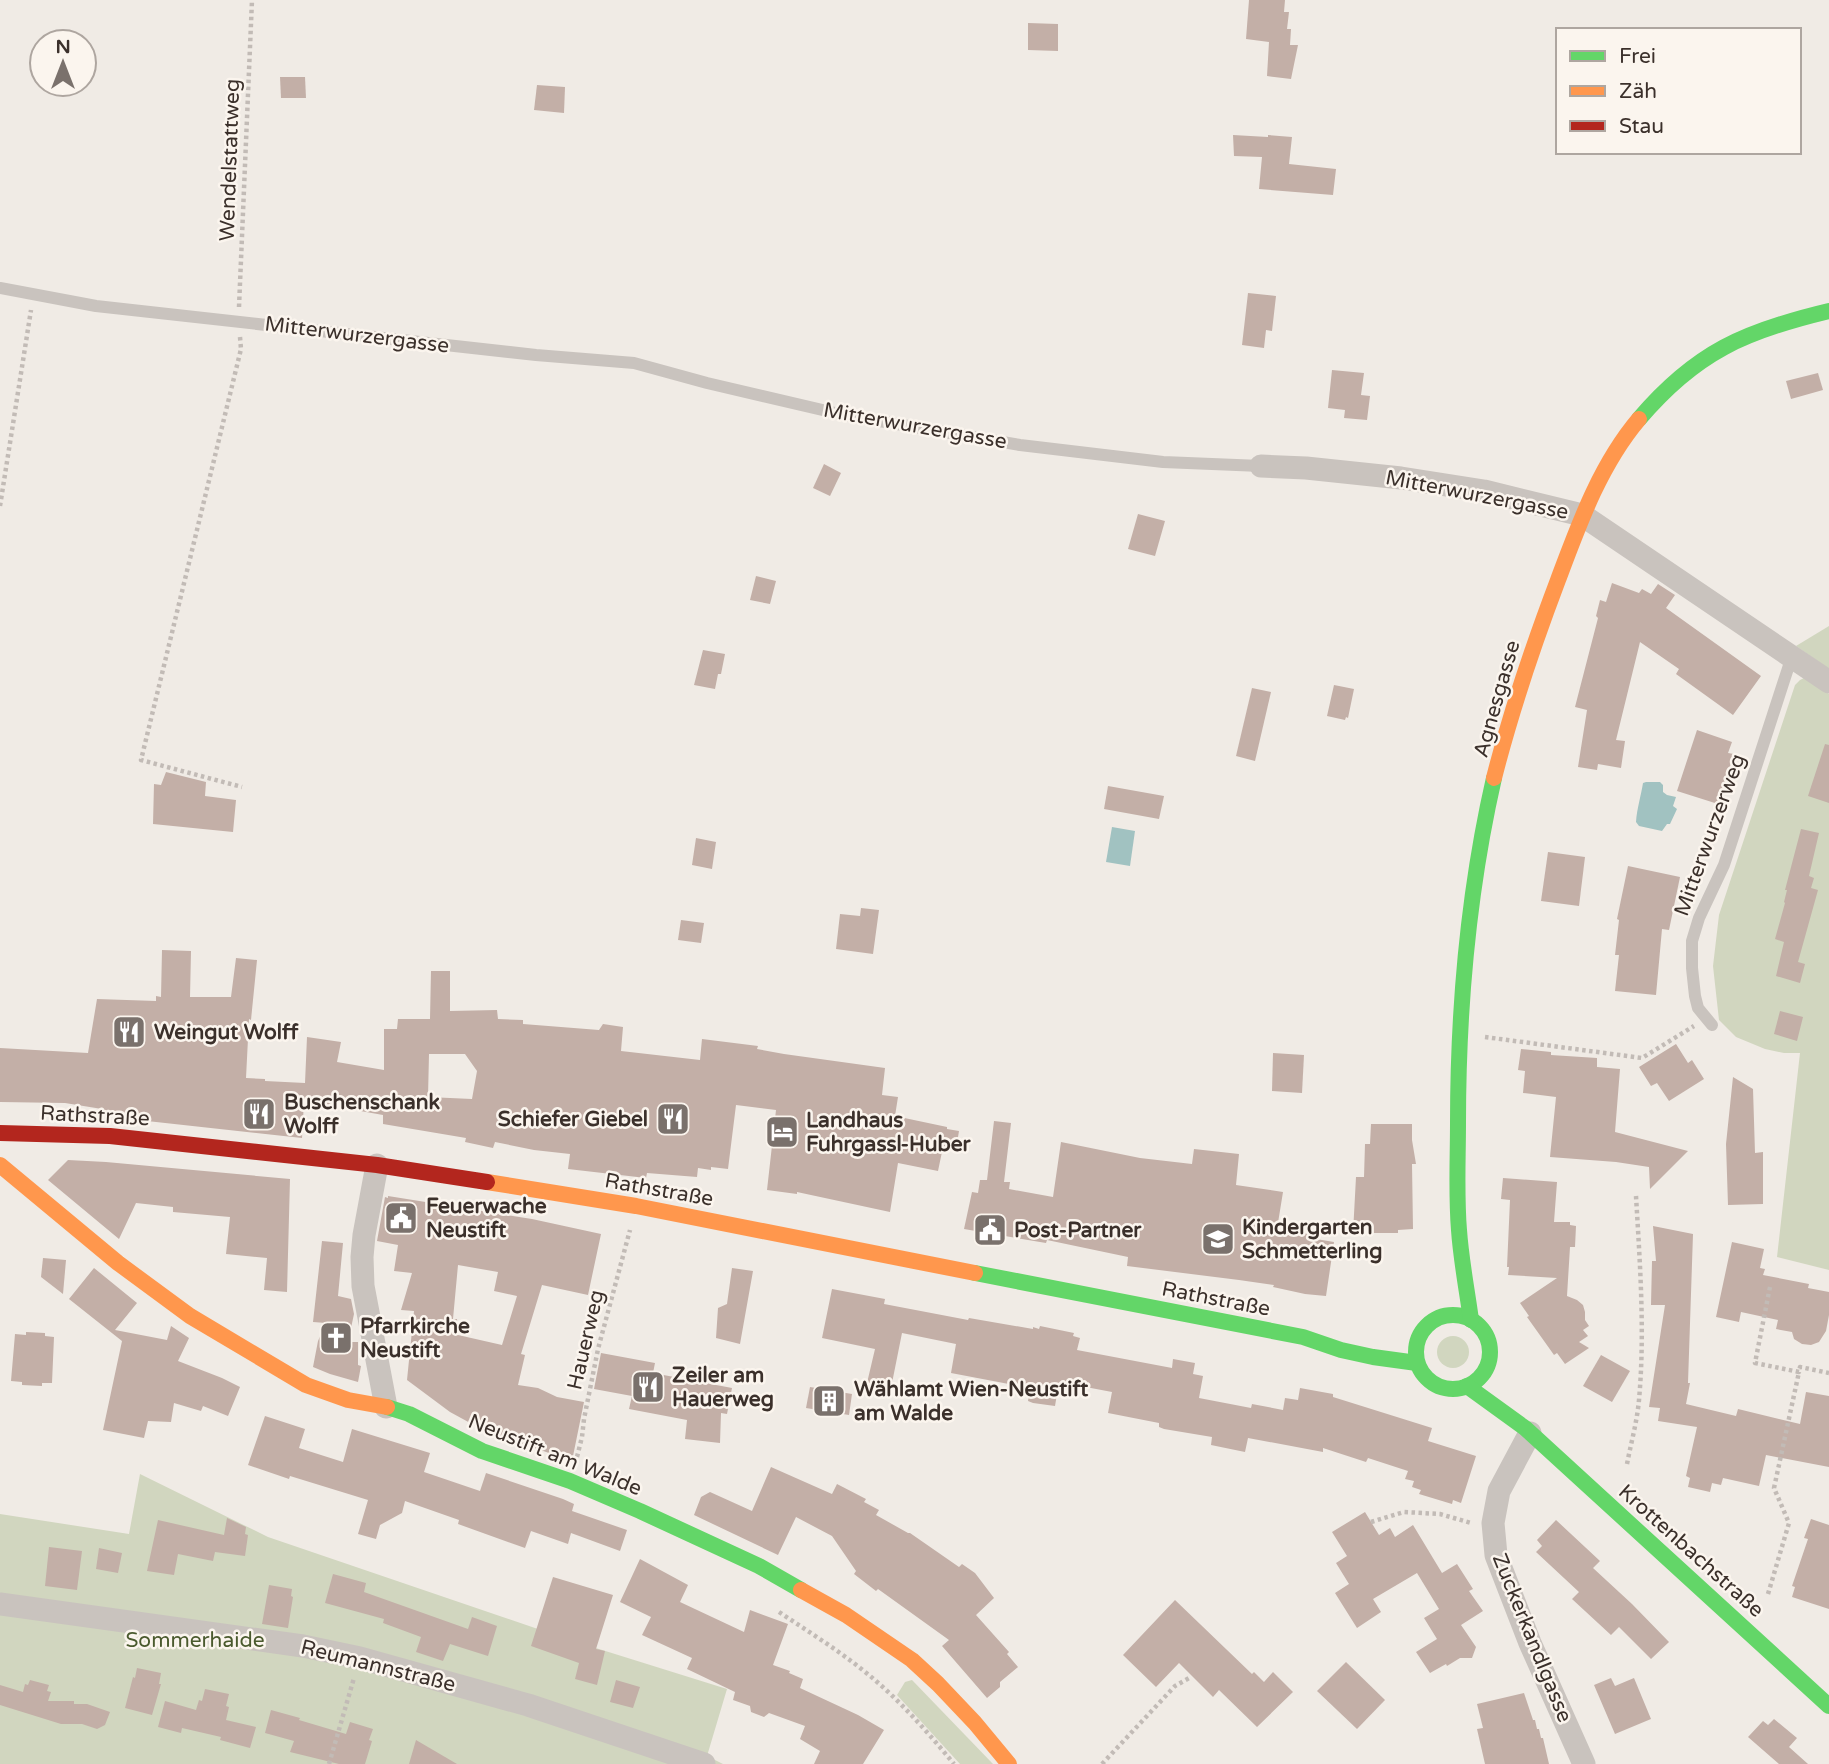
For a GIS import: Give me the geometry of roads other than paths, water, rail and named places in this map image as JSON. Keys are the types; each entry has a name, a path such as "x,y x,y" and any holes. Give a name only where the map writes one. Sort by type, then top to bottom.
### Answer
{"street":[{"name":"Agnesgasse","path":"1471,1320 1459,1235 1458,1075 1464,966 1471,909 1494,782 1523,674 1582,515 1614,452 1637,420 1682,374 1714,351 1745,336 1791,320 1829,311"},
{"name":"Mitterwurzergasse","path":"1261,466 1401,478 1484,491 1582,515 1829,682"},
{"name":"Rathstraße","path":"0,1133 110,1136 377,1165 636,1206 1303,1337 1341,1350 1417,1363"},
{"name":"Neustift am Walde","path":"0,1165 118,1263 190,1316 306,1385 348,1400 409,1414 482,1451 570,1481 759,1566 846,1615 912,1660 975,1723 1009,1764"},
{"path":"377,1165 364,1234 363,1286 386,1407"},
{"name":"Agnesgasse","path":"1440,1317 1449,1290 1459,1235"},
{"path":"1456,1315 1471,1320 1481,1329 1488,1341 1490,1354 1486,1367 1478,1379 1466,1386 1451,1389 1437,1385 1424,1376 1410,1338 1440,1317 1456,1315"},
{"name":"Rathstraße","path":"1303,1337 1351,1337"},
{"name":"Krottenbachstraße","path":"1486,1367 1528,1430"},
{"name":"Krottenbachstraße","path":"1466,1386 1528,1430 1829,1706"},
{"name":"Zuckerkandlgasse","path":"1528,1430 1499,1491 1493,1523 1496,1555 1530,1643 1584,1764"},
{"name":"Reumannstraße","path":"0,1604 303,1646 360,1658 528,1704 704,1764"}],"lane":[{"name":"Mitterwurzergasse","path":"0,288 96,306 537,355 634,363 844,415 1020,445 1163,462 1261,466"},
{"name":"Mitterwurzerweg","path":"1709,1022 1698,1008 1695,996 1692,941 1699,918 1724,865 1792,656"}],"water":[{"path":"1660,782 1663,792 1676,797 1673,806 1677,809 1670,824 1662,831 1639,826 1636,822 1643,783"},
{"path":"1112,827 1135,831 1130,866 1106,862"}],"place":[{"name":"Weingut Wolff","path":"129,1032"},
{"name":"Buschenschank Wolff","path":"259,1114"},
{"name":"Schiefer Giebel","path":"673,1119"},
{"name":"Landhaus Fuhrgassl-Huber","path":"782,1132"},
{"name":"Feuerwache Neustift","path":"401,1218"},
{"name":"Post-Partner","path":"990,1230"},
{"name":"Kindergarten Schmetterling","path":"1218,1239"},
{"name":"Pfarrkirche Neustift","path":"336,1338"},
{"name":"Zeiler am Hauerweg","path":"648,1387"},
{"name":"Wählamt Wien-Neustift am Walde","path":"829,1401"}],"park label":[{"name":"Sommerhaide","path":"195,1640"}]}
